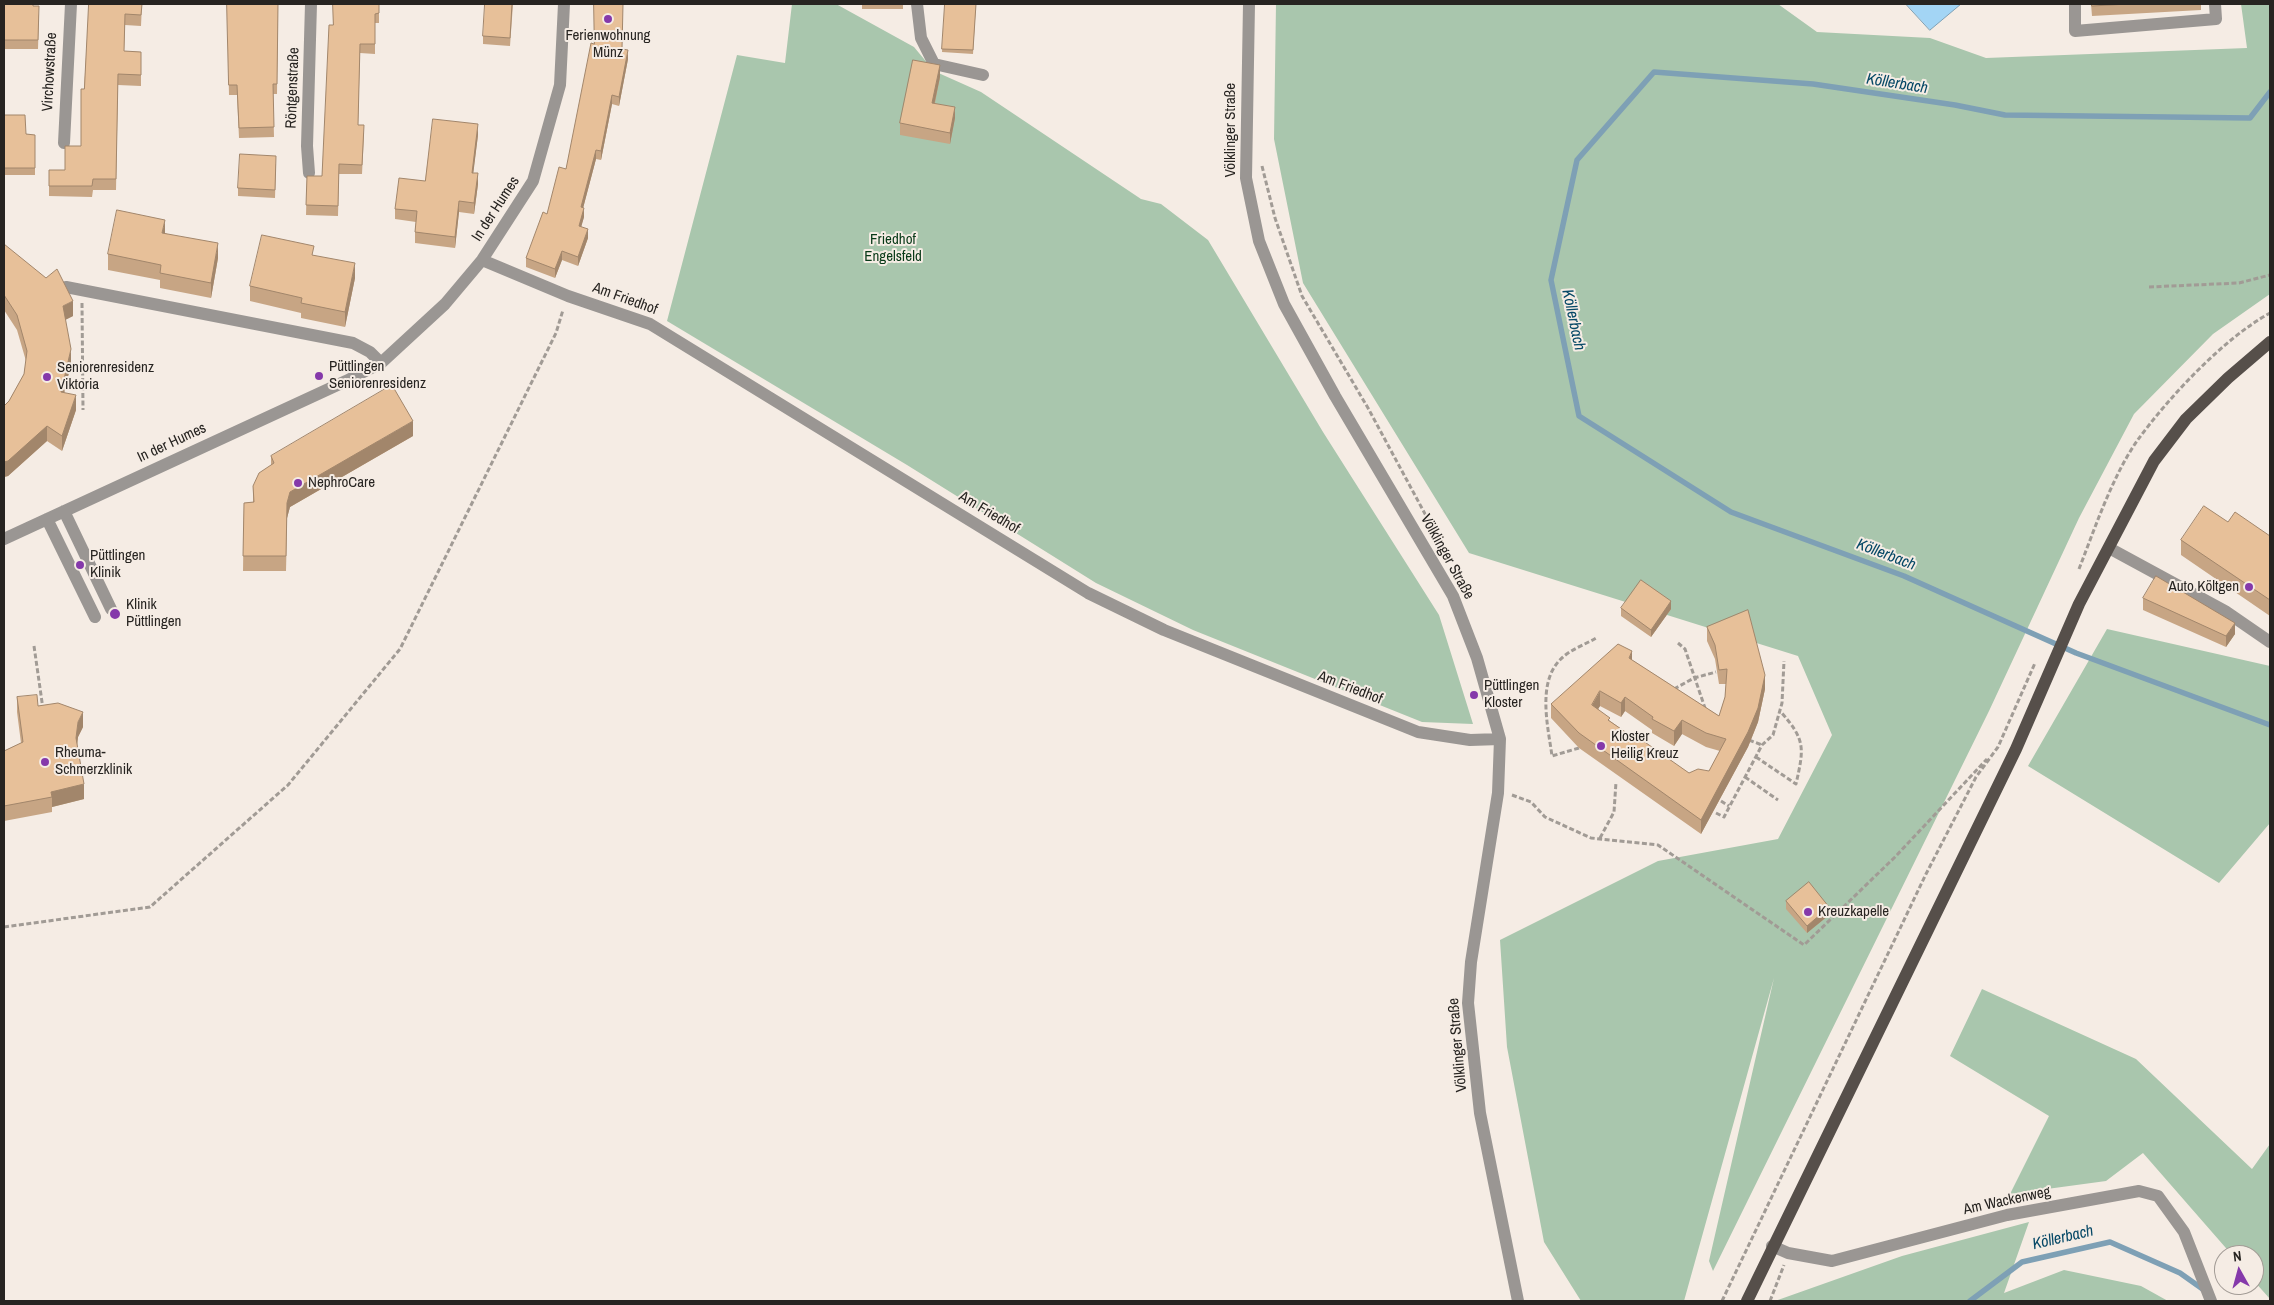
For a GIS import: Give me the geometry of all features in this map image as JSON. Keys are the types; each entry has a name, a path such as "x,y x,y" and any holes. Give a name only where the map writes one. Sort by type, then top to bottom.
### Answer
{"main road":[{"path":"1747,1301 1772,1246 2016,749 2079,604 2154,461 2186,418 2270,342"}],"street":[{"name":"Virchowstraße","path":"64,143 71,4"},
{"name":"Röntgenstraße","path":"309,173 307,146 311,4"},
{"name":"In der Humes","path":"4,539 346,381 381,362 445,304 482,260 534,180 560,85 564,4"},
{"path":"916,4 921,38 934,64 983,75"},
{"name":"Völklinger Straße","path":"1249,4 1246,178 1260,241 1284,304 1453,596 1477,658 1500,739 1498,793 1471,962 1468,1003 1480,1113 1518,1301"},
{"path":"2075,4 2075,31 2216,19 2215,4"},
{"name":"Am Friedhof","path":"482,260 568,296 650,324 1088,593 1164,630 1418,732 1470,740 1500,739"},
{"path":"66,286 352,343 370,352 381,362"},
{"path":"64,511 111,609"},
{"path":"47,519 96,617"},
{"path":"2109,548 2225,611 2270,642"},
{"name":"Am Wackenweg","path":"1772,1246 1788,1253 1832,1261 2007,1215 2139,1191 2158,1196 2184,1232 2211,1301"}],"path":[{"path":"1261,161 1275,218 1302,296 1368,408 1433,529"},
{"path":"2149,287 2239,283 2270,275"},
{"path":"82,289 83,410"},
{"path":"4,928 150,907 288,785 400,649 556,333 568,296"},
{"path":"1579,748 1552,756 1546,714 1548,678 1562,657 1596,638"},
{"path":"1678,643 1685,649 1707,712 1705,715"},
{"path":"34,646 44,712"},
{"path":"1716,813 1724,817 1762,745 1773,735 1780,711 1784,661"},
{"path":"1673,689 1694,678 1716,672"},
{"path":"1722,1301 1926,874 1976,777 1998,747 2029,675"},
{"path":"1756,757 1796,784 1801,760 1802,741 1793,726 1780,711"},
{"path":"1744,738 1762,745"},
{"path":"1507,803 1508,793 1531,802 1545,817 1591,838 1658,844 1804,945 1895,857 1998,747"},
{"path":"1745,777 1778,800"},
{"path":"1600,838 1614,812 1616,782"},
{"path":"1721,801 1729,806"},
{"path":"1770,1301 1788,1253"}],"green space":[{"name":"Friedhof Engelsfeld","path":"792,4 836,4 914,47 934,71 981,92 1141,199 1161,204 1208,240 1323,432 1439,615 1473,724 1422,722 1193,630 1096,583 907,465 667,321 737,55 785,63"},
{"path":"1276,4 1778,4 1817,32 1930,38 1986,58 2247,48 2241,4 2270,4 2270,294 2213,334 2134,414 2079,518 1989,711 1713,1271 1709,1261 1774,978 1684,1301 1581,1301 1544,1242 1507,1047 1500,940 1658,861 1778,839 1832,735 1798,656 1469,553 1303,283 1274,139"},
{"path":"2107,629 2270,666 2270,823 2219,883 2028,766"},
{"path":"1982,989 2136,1059 2252,1169 2270,1144 2270,1299 2264,1292 2264,1245 2223,1245 2143,1153 2106,1181 2010,1194 2049,1116 1950,1056"},
{"path":"2029,1222 2004,1293 2064,1270 2141,1286 2168,1301 1775,1301 1902,1256"}],"water":[{"path":"1906,4 1961,4 1930,30"}],"building":[{"path":"4,4 33,4 33,6 39,6 38,40 4,40"},
{"path":"89,4 142,4 141,15 125,14 124,51 141,52 141,75 118,74 116,179 93,179 92,186 49,186 49,170 65,170 65,146 81,146 81,89 84,89"},
{"path":"227,4 278,4 277,84 273,84 274,127 239,128 237,85 229,85"},
{"path":"333,4 379,4 379,13 375,14 375,44 360,44 358,125 364,125 362,165 339,164 338,206 306,205 307,176 322,176 329,25 333,25"},
{"path":"485,4 512,4 510,38 483,36"},
{"path":"594,4 623,4 622,49 628,50 619,97 612,95 601,151 596,150 581,207 584,208 579,226 588,229 578,257 562,251 555,269 526,258 543,212 547,214 559,167 566,169 591,43 594,44"},
{"path":"945,4 976,4 973,50 942,49"},
{"path":"2092,4 2128,4 2092,6"},
{"path":"913,60 940,65 932,103 955,107 950,133 900,123"},
{"path":"4,115 25,115 26,134 35,135 35,168 4,168"},
{"path":"433,119 478,124 472,173 478,173 474,203 459,201 455,237 415,232 417,211 395,209 399,178 425,181"},
{"path":"240,154 276,156 275,190 238,188"},
{"path":"117,210 165,220 162,233 218,243 211,283 160,273 161,265 108,254"},
{"path":"262,235 314,246 312,255 355,263 345,312 301,303 302,298 250,286"},
{"name":"Seniorenresidenz Viktoria","path":"4,244 46,278 57,269 73,301 63,306 71,349 61,392 76,395 62,436 47,426 8,461 4,462 4,406 9,401 24,374 27,351 17,315 4,295"},
{"name":"NephroCare","path":"392,385 413,421 290,492 287,503 286,556 243,556 244,503 254,502 253,486 259,473 274,463 271,456"},
{"name":"Auto Költgen","path":"2204,506 2228,522 2235,512 2270,536 2270,600 2181,540"},
{"path":"2156,576 2235,623 2226,636 2143,598"},
{"path":"1641,580 1671,601 1651,630 1621,608"},
{"path":"1748,610 1765,675 1758,708 1748,732 1701,820 1579,733 1551,704 1618,644 1632,651 1629,658 1719,716 1725,697 1727,669 1719,670 1715,645 1707,627","holes":["1600,691 1621,703 1625,697 1653,717 1652,719 1674,731 1682,720 1706,733 1726,739 1709,771 1698,769 1689,773 1639,738 1637,740 1608,720 1610,718 1592,705"]},
{"name":"Rheuma- Schmerzklinik","path":"37,695 38,706 58,703 83,712 78,722 76,738 84,784 51,792 52,797 4,806 4,751 23,742 17,697"},
{"name":"Kreuzkapelle","path":"1809,882 1829,907 1807,926 1786,901"}],"waterway":[{"name":"Köllerbach","path":"2270,92 2250,118 2005,115 1955,105 1813,84 1654,72 1577,160 1551,280 1579,416 1731,512 1904,576 2076,653 2270,725"},
{"name":"Köllerbach","path":"1970,1301 2022,1262 2110,1242 2180,1273 2204,1290"}],"place":[{"name":"Ferienwohnung Münz","path":"608,19"},
{"name":"Püttlingen Seniorenresidenz","path":"319,376"},
{"name":"Seniorenresidenz Viktoria","path":"47,377"},
{"name":"NephroCare","path":"298,483"},
{"name":"Püttlingen Klinik","path":"80,565"},
{"name":"Auto Költgen","path":"2249,587"},
{"name":"Klinik Püttlingen","path":"115,614"},
{"name":"Püttlingen Kloster","path":"1474,695"},
{"name":"Kloster Heilig Kreuz","path":"1601,746"},
{"name":"Rheuma- Schmerzklinik","path":"45,762"},
{"name":"Kreuzkapelle","path":"1808,912"}]}
